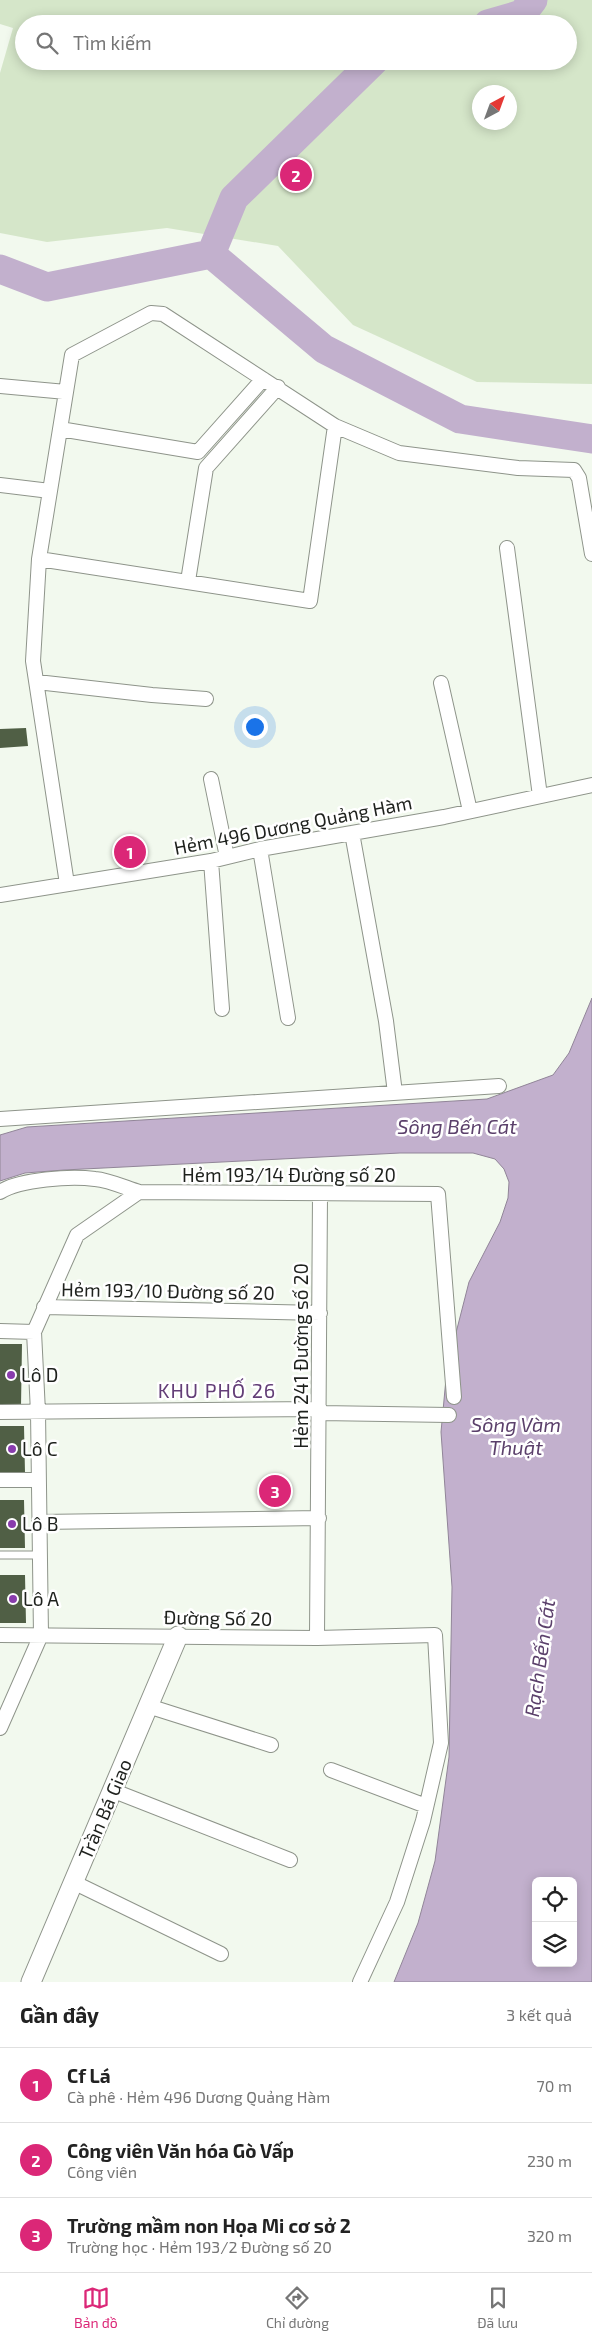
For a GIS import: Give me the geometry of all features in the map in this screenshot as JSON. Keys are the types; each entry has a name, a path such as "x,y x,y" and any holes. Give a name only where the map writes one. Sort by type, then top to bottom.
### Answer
{"street":[{"path":"67,884 33,661 39,559 72,355 151,313 163,314 278,387 335,426 399,453 518,468 572,470 577,472 579,478 592,554"},
{"path":"198,452 263,379"},
{"path":"0,386 66,392"},
{"path":"188,581 206,468 278,387"},
{"path":"39,559 310,601 335,426"},
{"path":"60,429 198,452"},
{"path":"198,452 206,468"},
{"path":"0,485 50,490"},
{"path":"507,548 540,796"},
{"path":"37,682 152,696 206,699"},
{"path":"441,683 470,811"},
{"path":"211,779 227,857"},
{"name":"Hẻm 496 Dương Quảng Hàm","path":"0,895 211,860 260,849 470,811 592,785"},
{"path":"352,833 386,1021 395,1093"},
{"path":"260,849 288,1018"},
{"path":"211,860 222,1009"},
{"path":"0,1119 499,1086"},
{"name":"Hẻm 193/14 Đường số 20","path":"0,1192 8,1187 42,1181 96,1179 140,1192 320,1195 438,1194 454,1397"},
{"path":"0,1728 41,1635 38,1412 34,1332 77,1235 140,1192"},
{"name":"Hẻm 241 Đường số 20","path":"317,1638 320,1195"},
{"name":"Hẻm 193/10 Đường số 20","path":"44,1307 320,1313"},
{"path":"0,1331 34,1332"},
{"path":"0,1412 320,1411 449,1414"},
{"path":"0,1480 38,1480"},
{"path":"39,1522 319,1518"},
{"name":"Đường Số 20","path":"0,1635 317,1638 435,1636 441,1743 426,1806"},
{"name":"Trần Bá Giao","path":"31,1982 114,1791 178,1636"},
{"path":"148,1706 271,1745"},
{"path":"331,1770 426,1806 397,1902 360,1982"},
{"path":"114,1791 290,1860"},
{"path":"73,1882 221,1954"}],"lane":[{"path":"0,1555 40,1555"}],"green space":[{"path":"0,0 592,0 592,384 477,382 353,325 278,246 167,228 47,242 0,233 0,73 13,28 0,24"}],"water":[{"name":"Sông Vàm Thuật","path":"592,998 592,1982 394,1982 418,1923 435,1861 449,1757 452,1587 441,1432 447,1368 469,1282 500,1222 508,1198 509,1182 504,1169 495,1159 473,1153 400,1153 64,1170 25,1173 0,1181 0,1135 27,1127 487,1099 553,1075 569,1053"}],"building":[{"path":"26,728 28,746 0,748 0,729"},
{"name":"Lô D","path":"0,1344 22,1344 21,1406 0,1405"},
{"name":"Lô C","path":"0,1426 24,1426 25,1473 0,1473"},
{"name":"Lô B","path":"0,1500 24,1500 25,1548 0,1548"},
{"name":"Lô A","path":"0,1575 25,1575 26,1623 0,1623"}],"waterway":[{"path":"519,15 522,14 533,0"},
{"path":"365,70 234,198 211,254 324,349 460,419 592,439"},
{"path":"0,269 47,287 211,254"}],"place":[{"name":"Công viên Văn hóa Gò Vấp","path":"296,175"},
{"name":"Cf Lá","path":"130,852"},
{"name":"Lô D","path":"11,1375"},
{"name":"Lô C","path":"12,1449"},
{"name":"Trường mầm non Họa Mi cơ sở 2","path":"275,1491"},
{"name":"Lô B","path":"12,1524"},
{"name":"Lô A","path":"13,1599"}],"district":[{"name":"KHU PHỐ 26","path":"217,1391"}],"water label":[{"name":"Sông Bến Cát","path":"457,1127"},
{"name":"Rạch Bến Cát","path":"540,1658"}]}
